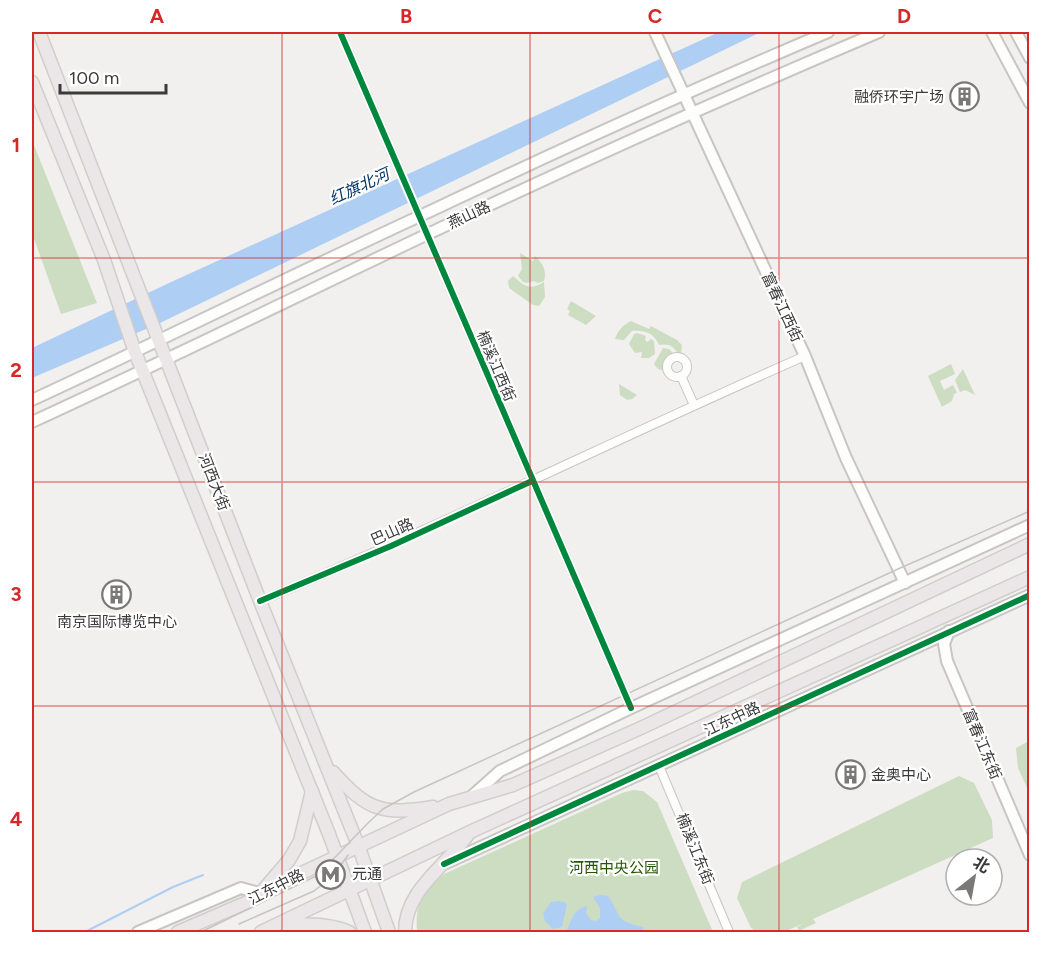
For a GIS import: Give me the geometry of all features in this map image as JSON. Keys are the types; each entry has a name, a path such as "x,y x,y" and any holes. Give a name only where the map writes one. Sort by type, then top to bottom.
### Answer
{"main road":[{"name":"河西大街","path":"39,32 260,601 358,845 389,933"},
{"name":"河西大街","path":"32,82 104,260 135,352 338,856 365,933"},
{"name":"江东中路","path":"178,933 250,901 261,892 358,845 449,804 513,785 643,727 1029,544"},
{"name":"江东中路","path":"261,933 470,832 1029,577"},
{"path":"326,765 345,786 373,807 391,811 449,804"},
{"path":"261,892 288,860 300,841 312,791"},
{"path":"405,933 411,905 416,894 457,850 470,832"},
{"path":"279,924 310,925 340,929 349,933"}],"street":[{"name":"楠溪江西街","path":"340,32 631,708"},
{"name":"富春江西街","path":"655,32 805,356 846,458 905,583"},
{"name":"燕山路","path":"32,400 682,94 828,32"},
{"name":"燕山路","path":"32,422 427,234 691,112 879,32"},
{"path":"992,32 1029,103"},
{"path":"1016,32 1029,58"},
{"name":"巴山路","path":"260,601 391,546 805,356"},
{"path":"681,376 694,405"},
{"name":"江东中路","path":"472,796 500,771 631,708 1029,525"},
{"name":"江东中路","path":"444,864 1029,595"},
{"name":"富春江东街","path":"949,631 944,644 947,661 1029,855"},
{"name":"楠溪江东街","path":"659,766 729,933"},
{"path":"138,933 241,888 261,892"}],"green space":[{"path":"32,140 97,303 61,314 32,233"},
{"path":"520,253 533,261 535,256 540,261 545,271 544,281 523,282 518,276 522,269"},
{"path":"513,276 531,287 544,282 545,297 539,306 533,305 509,288 508,281"},
{"path":"571,301 596,316 586,325 568,315 570,311 567,309"},
{"path":"631,321 649,329 651,326 677,340 682,345 681,355 670,346 659,345 652,335 641,331 632,331 624,340 615,339 621,328"},
{"path":"634,334 646,336 647,342 651,339 654,341 655,354 649,358 641,358 642,352 635,353 629,344"},
{"path":"663,348 669,349 674,354 665,362 665,371 658,369 654,364"},
{"path":"951,364 955,374 940,381 944,390 953,385 957,393 954,394 952,401 942,407 928,376"},
{"path":"963,369 975,395 965,390 960,392 955,380"},
{"path":"619,384 637,395 627,400 620,395"},
{"path":"1029,741 1029,792 1018,768 1016,748"},
{"path":"959,776 974,783 992,820 993,838 973,847 944,847 944,860 813,919 816,923 799,931 797,927 804,923 784,932 756,932 751,928 737,898 742,882"},
{"name":"河西中央公园","path":"633,790 643,791 657,802 713,932 417,932 417,914 421,899 430,886 444,874"}],"water":[{"path":"719,32 761,32 160,323 32,378 32,348 169,283"},
{"path":"608,896 623,920 643,927 644,932 566,932 574,916 582,907 587,906 586,913 591,920 596,921 600,918 600,908 593,897"},
{"path":"558,901 567,905 562,927 553,929 545,921 543,914 551,902"}],"waterway":[{"path":"85,932 173,887 203,875"}],"tram line":[{"path":"201,932 318,875 383,809 414,792 898,569 1030,511"},
{"path":"239,924 314,891 333,876 348,855"}],"cycle path":[{"path":"340,32 631,708"},
{"path":"260,601 391,546 532,481"},
{"path":"444,864 1030,595"}],"place":[{"name":"融侨环宇广场","path":"965,97"},
{"name":"南京国际博览中心","path":"117,595"},
{"name":"金奥中心","path":"850,775"},
{"name":"元通","path":"331,874"}],"water label":[{"name":"红旗北河","path":"359,186"}]}
